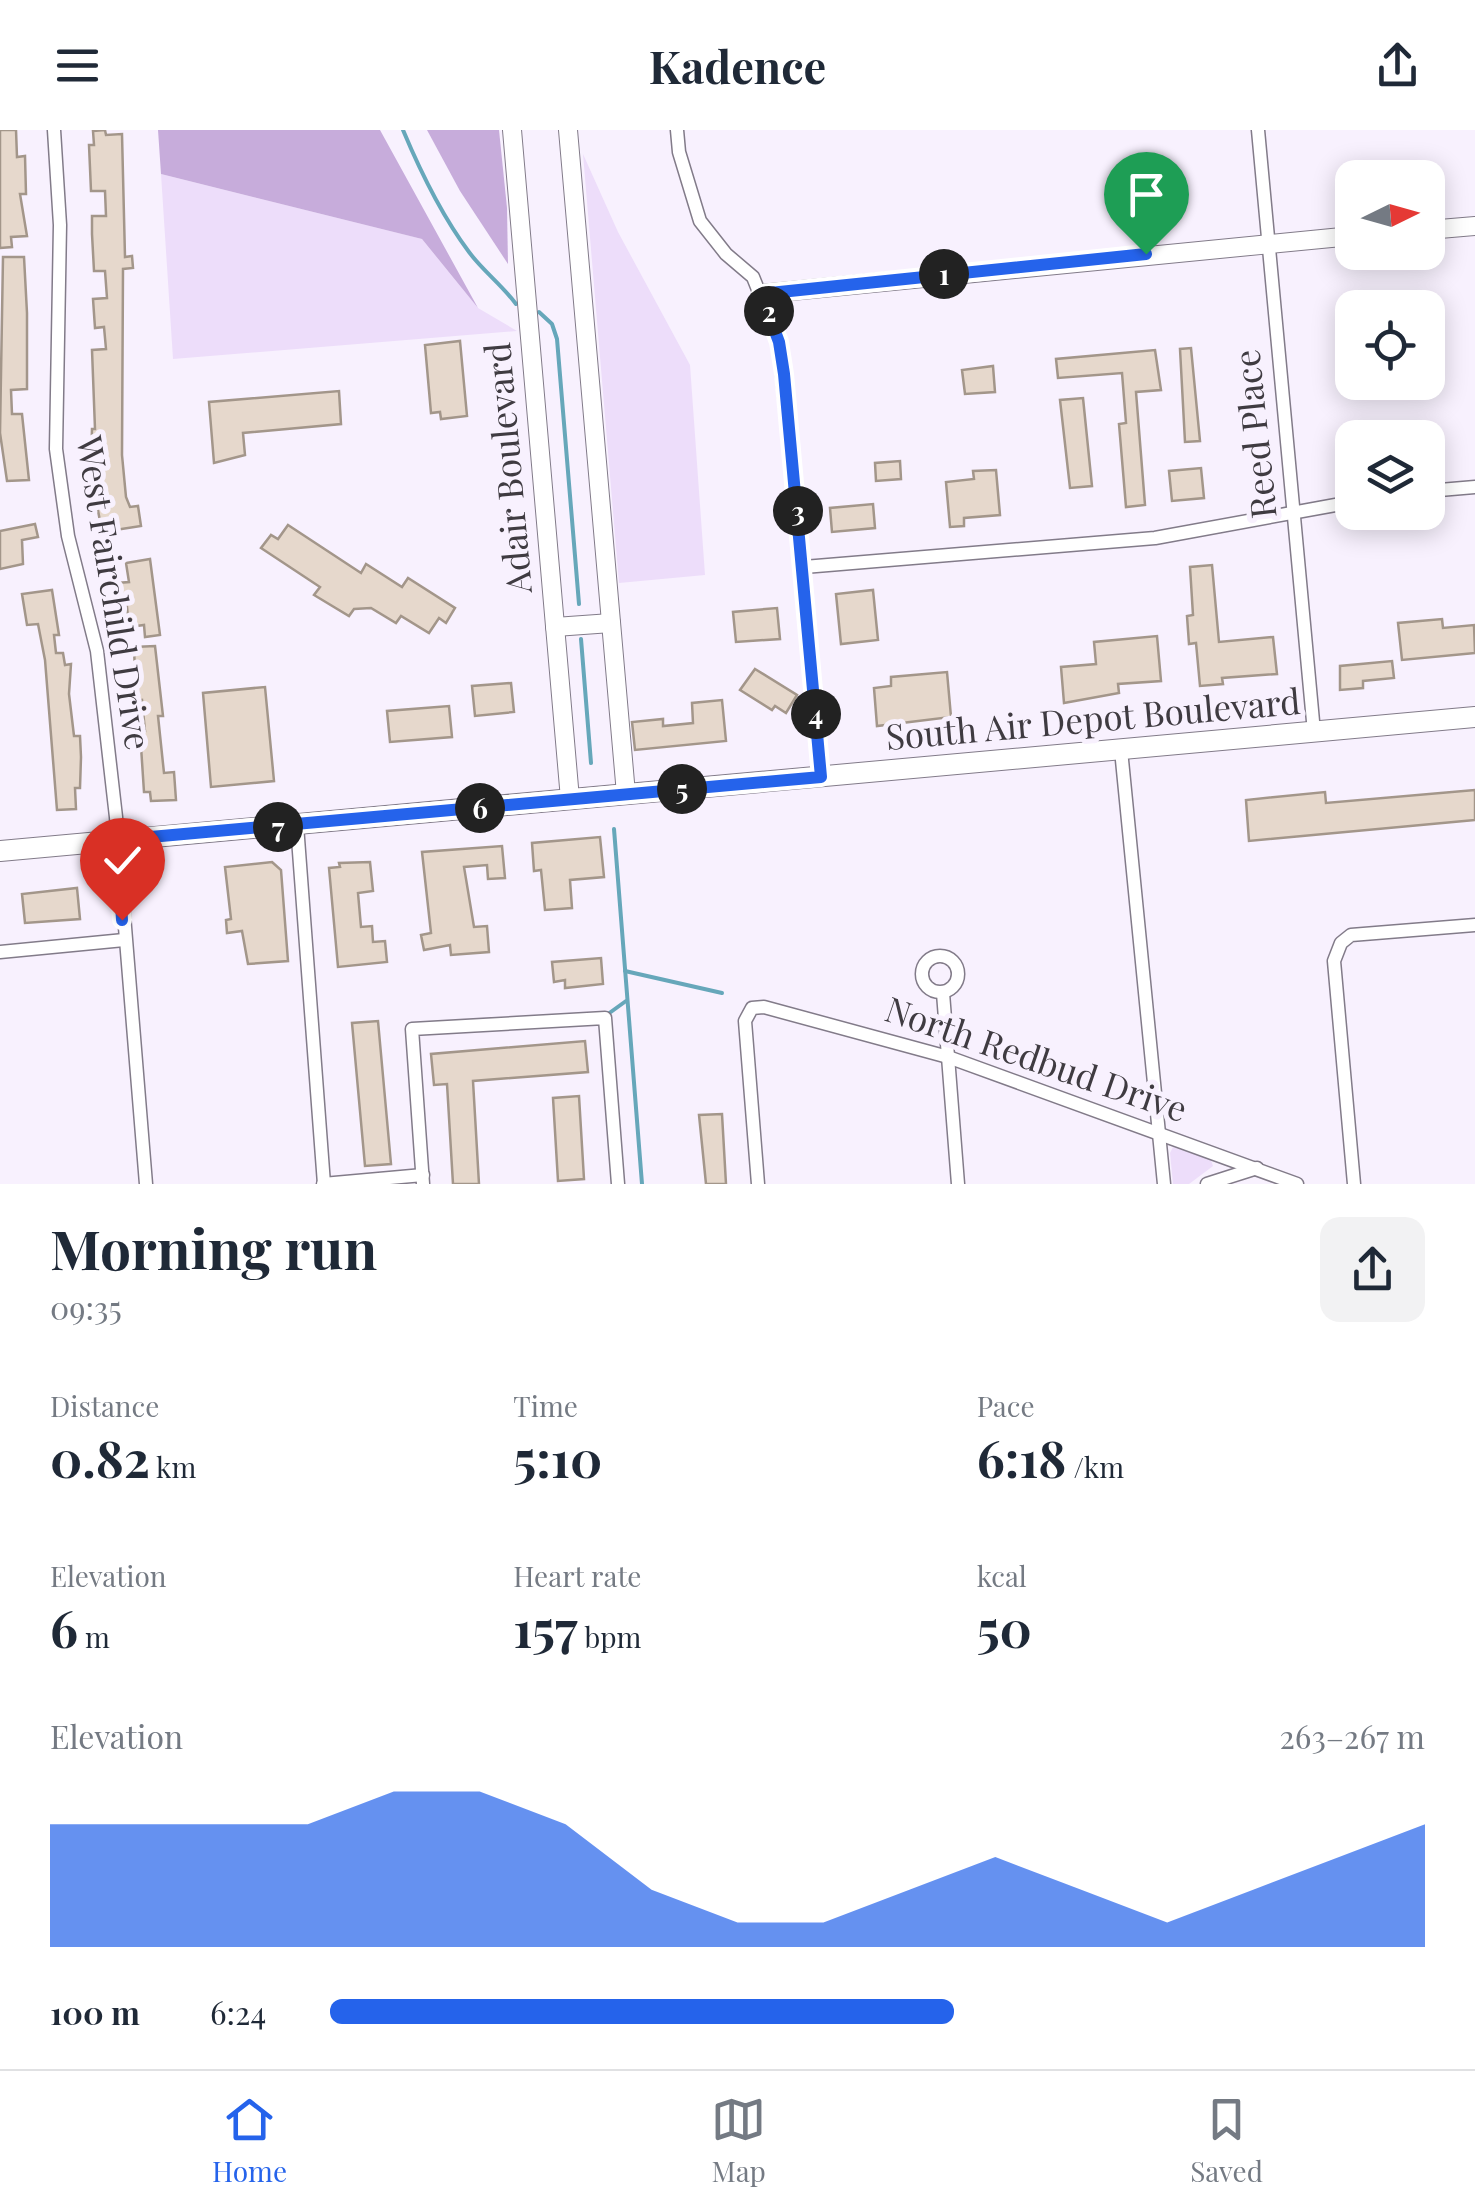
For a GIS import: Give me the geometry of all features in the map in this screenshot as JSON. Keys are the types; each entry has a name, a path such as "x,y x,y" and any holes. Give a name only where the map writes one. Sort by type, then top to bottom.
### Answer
{"main road":[{"name":"South Air Depot Boulevard","path":"0,851 1475,717"}],"street":[{"name":"West Fairchild Drive","path":"54,130 60,225 56,450 59,484 97,651 146,1184"},
{"name":"Adair Boulevard","path":"512,130 570,800"},
{"path":"568,130 626,794"},
{"path":"677,130 678,152 700,221 726,254 753,277 779,342 804,567 821,777"},
{"name":"Reed Place","path":"1258,130 1314,732"},
{"path":"1445,229 1475,226"},
{"path":"761,294 1335,237"},
{"path":"1445,490 1475,487"},
{"path":"804,567 1075,541 1156,538 1335,505"},
{"path":"555,627 612,623"},
{"path":"1122,750 1164,1184"},
{"path":"297,826 324,1184 423,1180 412,1029 605,1018 618,1184"},
{"path":"1354,1184 1334,961 1341,943 1350,935 1475,925"},
{"path":"0,952 124,940"},
{"path":"943,993 958,1184"},
{"name":"North Redbud Drive","path":"758,1184 745,1038 745,1021 752,1008 776,1009 948,1058 1297,1184"},
{"path":"1207,1184 1257,1168"}],"shaded area":[{"path":"158,130 380,130 478,308 422,239 161,174"},
{"path":"427,130 499,130 508,264 460,191"},
{"path":"583,154 618,232 690,365 705,575 619,583"},
{"path":"161,174 422,239 478,308 517,331 173,359"},
{"path":"1173,1147 1211,1160 1213,1166 1189,1184 1173,1184"}],"building":[{"path":"0,130 16,130 17,157 25,156 26,194 20,194 27,236 11,237 12,247 0,248"},
{"path":"105,130 106,135 122,134 125,257 132,256 133,268 123,269 122,455 126,497 130,507 138,506 141,526 102,532 92,478 86,479 85,464 91,463 95,429 92,350 106,349 104,327 95,328 93,299 107,298 105,271 94,271 92,234 92,216 106,216 105,191 91,191 89,145 94,145 93,131"},
{"path":"3,257 24,257 27,389 11,390 12,414 22,414 29,480 7,481 0,433"},
{"path":"460,341 467,416 441,419 440,412 431,413 425,345"},
{"path":"1191,348 1200,441 1185,442 1180,349"},
{"path":"1155,350 1161,390 1136,392 1145,505 1126,507 1119,424 1126,423 1122,373 1058,378 1056,359"},
{"path":"993,366 995,392 965,394 962,370"},
{"path":"339,391 341,424 243,433 245,455 214,463 209,402"},
{"path":"1083,398 1092,486 1070,488 1060,400"},
{"path":"900,461 901,479 876,481 875,463"},
{"path":"1201,468 1204,498 1172,501 1169,471"},
{"path":"996,470 1000,515 964,518 964,526 950,527 946,482 974,479 973,471"},
{"path":"873,504 875,528 832,532 830,508"},
{"path":"35,524 38,537 22,540 23,564 0,569 0,531"},
{"path":"288,525 361,573 366,564 402,587 408,578 455,608 446,623 439,618 429,633 401,616 396,623 371,608 354,609 349,616 314,595 320,587 261,548 271,535 278,539"},
{"path":"150,559 160,635 145,637 144,625 129,627 126,597 120,598 117,583 129,582 126,563"},
{"path":"1212,565 1219,642 1273,637 1277,674 1222,678 1223,684 1200,686 1196,643 1189,644 1187,616 1193,615 1190,567"},
{"path":"52,590 59,635 54,635 56,653 63,653 65,665 71,664 69,694 74,736 80,736 76,809 57,810 45,660 38,624 27,625 22,594"},
{"path":"873,590 878,640 841,644 836,594"},
{"path":"777,608 780,639 736,642 733,612"},
{"path":"1442,619 1443,628 1474,625 1475,653 1402,660 1398,623"},
{"path":"1157,636 1161,681 1118,684 1119,693 1064,703 1061,667 1096,664 1094,642"},
{"path":"155,646 163,716 158,716 164,773 174,772 176,800 151,801 150,792 144,792 140,731 145,731 142,700 136,701 134,647"},
{"path":"1392,661 1394,678 1363,681 1363,688 1340,690 1340,666"},
{"path":"755,669 797,695 786,713 775,706 772,710 740,690"},
{"path":"947,672 951,717 877,726 874,688 891,686 891,677"},
{"path":"511,683 514,712 475,716 472,686"},
{"path":"265,687 274,781 211,787 203,693"},
{"path":"722,700 726,741 635,750 632,722 663,719 663,726 693,723 692,703"},
{"path":"449,706 452,737 390,742 387,711"},
{"path":"1475,790 1475,820 1249,841 1246,800 1325,792 1326,803"},
{"path":"600,837 604,877 570,880 572,908 545,910 541,870 534,871 532,843"},
{"path":"502,846 505,878 488,879 487,865 464,867 474,927 487,926 489,952 451,955 450,945 424,950 421,935 431,933 422,852"},
{"path":"272,862 281,870 288,961 248,964 242,931 227,933 226,920 231,919 225,867"},
{"path":"370,862 373,891 358,893 361,927 372,926 373,942 385,941 387,962 338,967 329,868 340,867 339,863"},
{"path":"77,888 80,919 25,923 22,894"},
{"path":"601,958 603,984 565,988 565,980 554,982 552,962"},
{"path":"378,1021 391,1164 365,1166 352,1023"},
{"path":"585,1041 588,1072 473,1081 479,1184 453,1184 447,1084 434,1085 431,1054"},
{"path":"579,1096 584,1179 558,1181 553,1098"},
{"path":"722,1114 726,1184 706,1184 699,1115"}],"waterway":[{"path":"403,130 459,238 516,304"},
{"path":"539,312 552,324 557,339 579,604"},
{"path":"581,639 591,763"},
{"path":"614,829 642,1184"},
{"path":"625,971 722,993"},
{"path":"608,1014 626,1001"}],"route":[{"path":"122,920 117,840 821,777 784,374 779,342 761,294 1146,254"}]}
